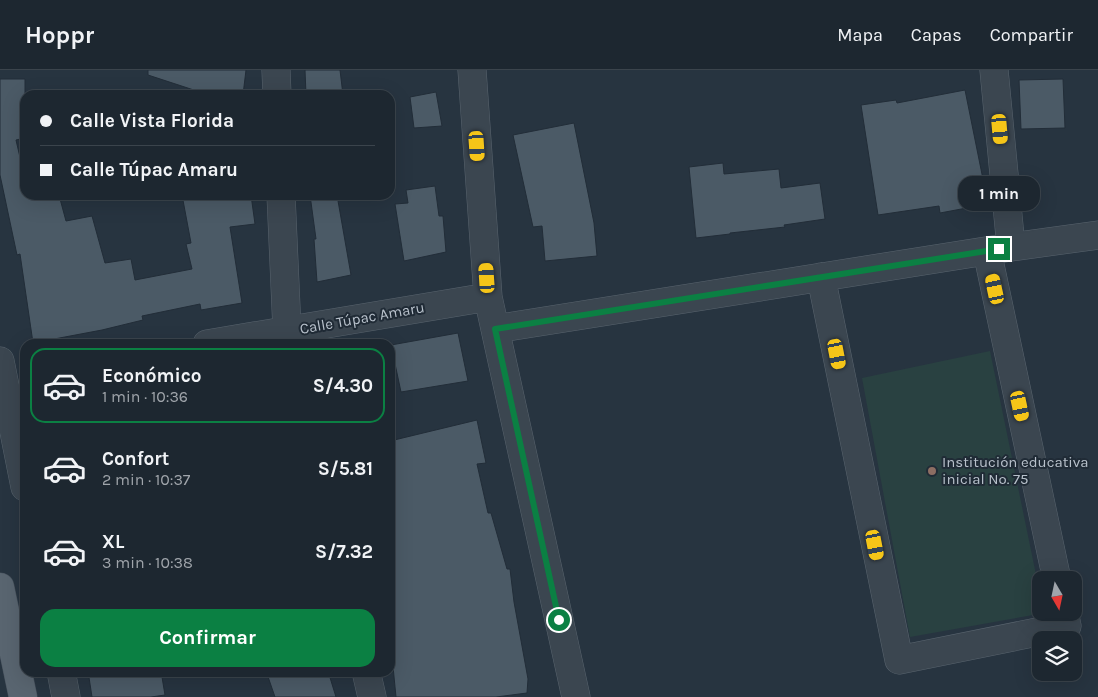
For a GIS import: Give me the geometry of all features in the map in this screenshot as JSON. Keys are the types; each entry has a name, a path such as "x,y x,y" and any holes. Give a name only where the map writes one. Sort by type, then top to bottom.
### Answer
{"main road":[{"path":"0,587 22,697"}],"street":[{"path":"276,70 277,90"},
{"path":"472,70 488,296 576,697"},
{"path":"994,70 999,249 1055,571"},
{"path":"281,200 289,337"},
{"path":"495,329 1098,235"},
{"path":"821,277 898,660 1067,626 1066,621"},
{"name":"Calle Túpac Amaru","path":"266,339 289,337 488,296"},
{"path":"10,371 20,448"},
{"path":"62,677 66,697"},
{"path":"367,677 372,697"}],"green space":[{"path":"990,351 1035,571 1032,571 1032,615 910,637 862,378"}],"building":[{"path":"148,70 246,70 244,90 194,90 148,75"},
{"path":"305,70 340,70 342,90 306,90"},
{"path":"0,79 25,79 25,90 20,90 20,139 16,140 20,157 20,200 60,200 66,221 92,216 105,263 131,259 135,280 192,269 186,244 191,243 183,200 252,200 255,224 230,227 242,303 201,310 200,304 142,316 143,320 102,330 54,339 32,339 20,254 17,255 0,175"},
{"path":"1063,79 1065,128 1021,129 1019,80"},
{"path":"965,90 988,204 940,213 939,206 878,215 861,105 896,100 897,103"},
{"path":"436,92 442,126 414,128 410,97"},
{"path":"574,123 594,223 597,256 545,261 542,226 533,227 513,135"},
{"path":"723,163 724,174 779,169 781,188 820,183 825,219 784,225 785,227 696,238 689,167"},
{"path":"435,186 439,216 443,216 446,252 404,261 395,204 408,203 406,190"},
{"path":"311,200 338,200 351,275 317,282 314,239 316,239"},
{"path":"458,333 468,381 401,392 395,364 395,344"},
{"path":"477,420 486,463 477,464 488,513 491,513 507,569 510,569 528,679 527,693 496,697 396,697 394,677 395,440"},
{"path":"89,677 162,677 165,695 151,697 92,697"},
{"path":"268,677 330,677 336,697 275,697"}],"place":[{"name":"Institución educativa inicial No. 75","path":"932,471"}],"route":[{"path":"559,620 495,329 999,249"}]}
